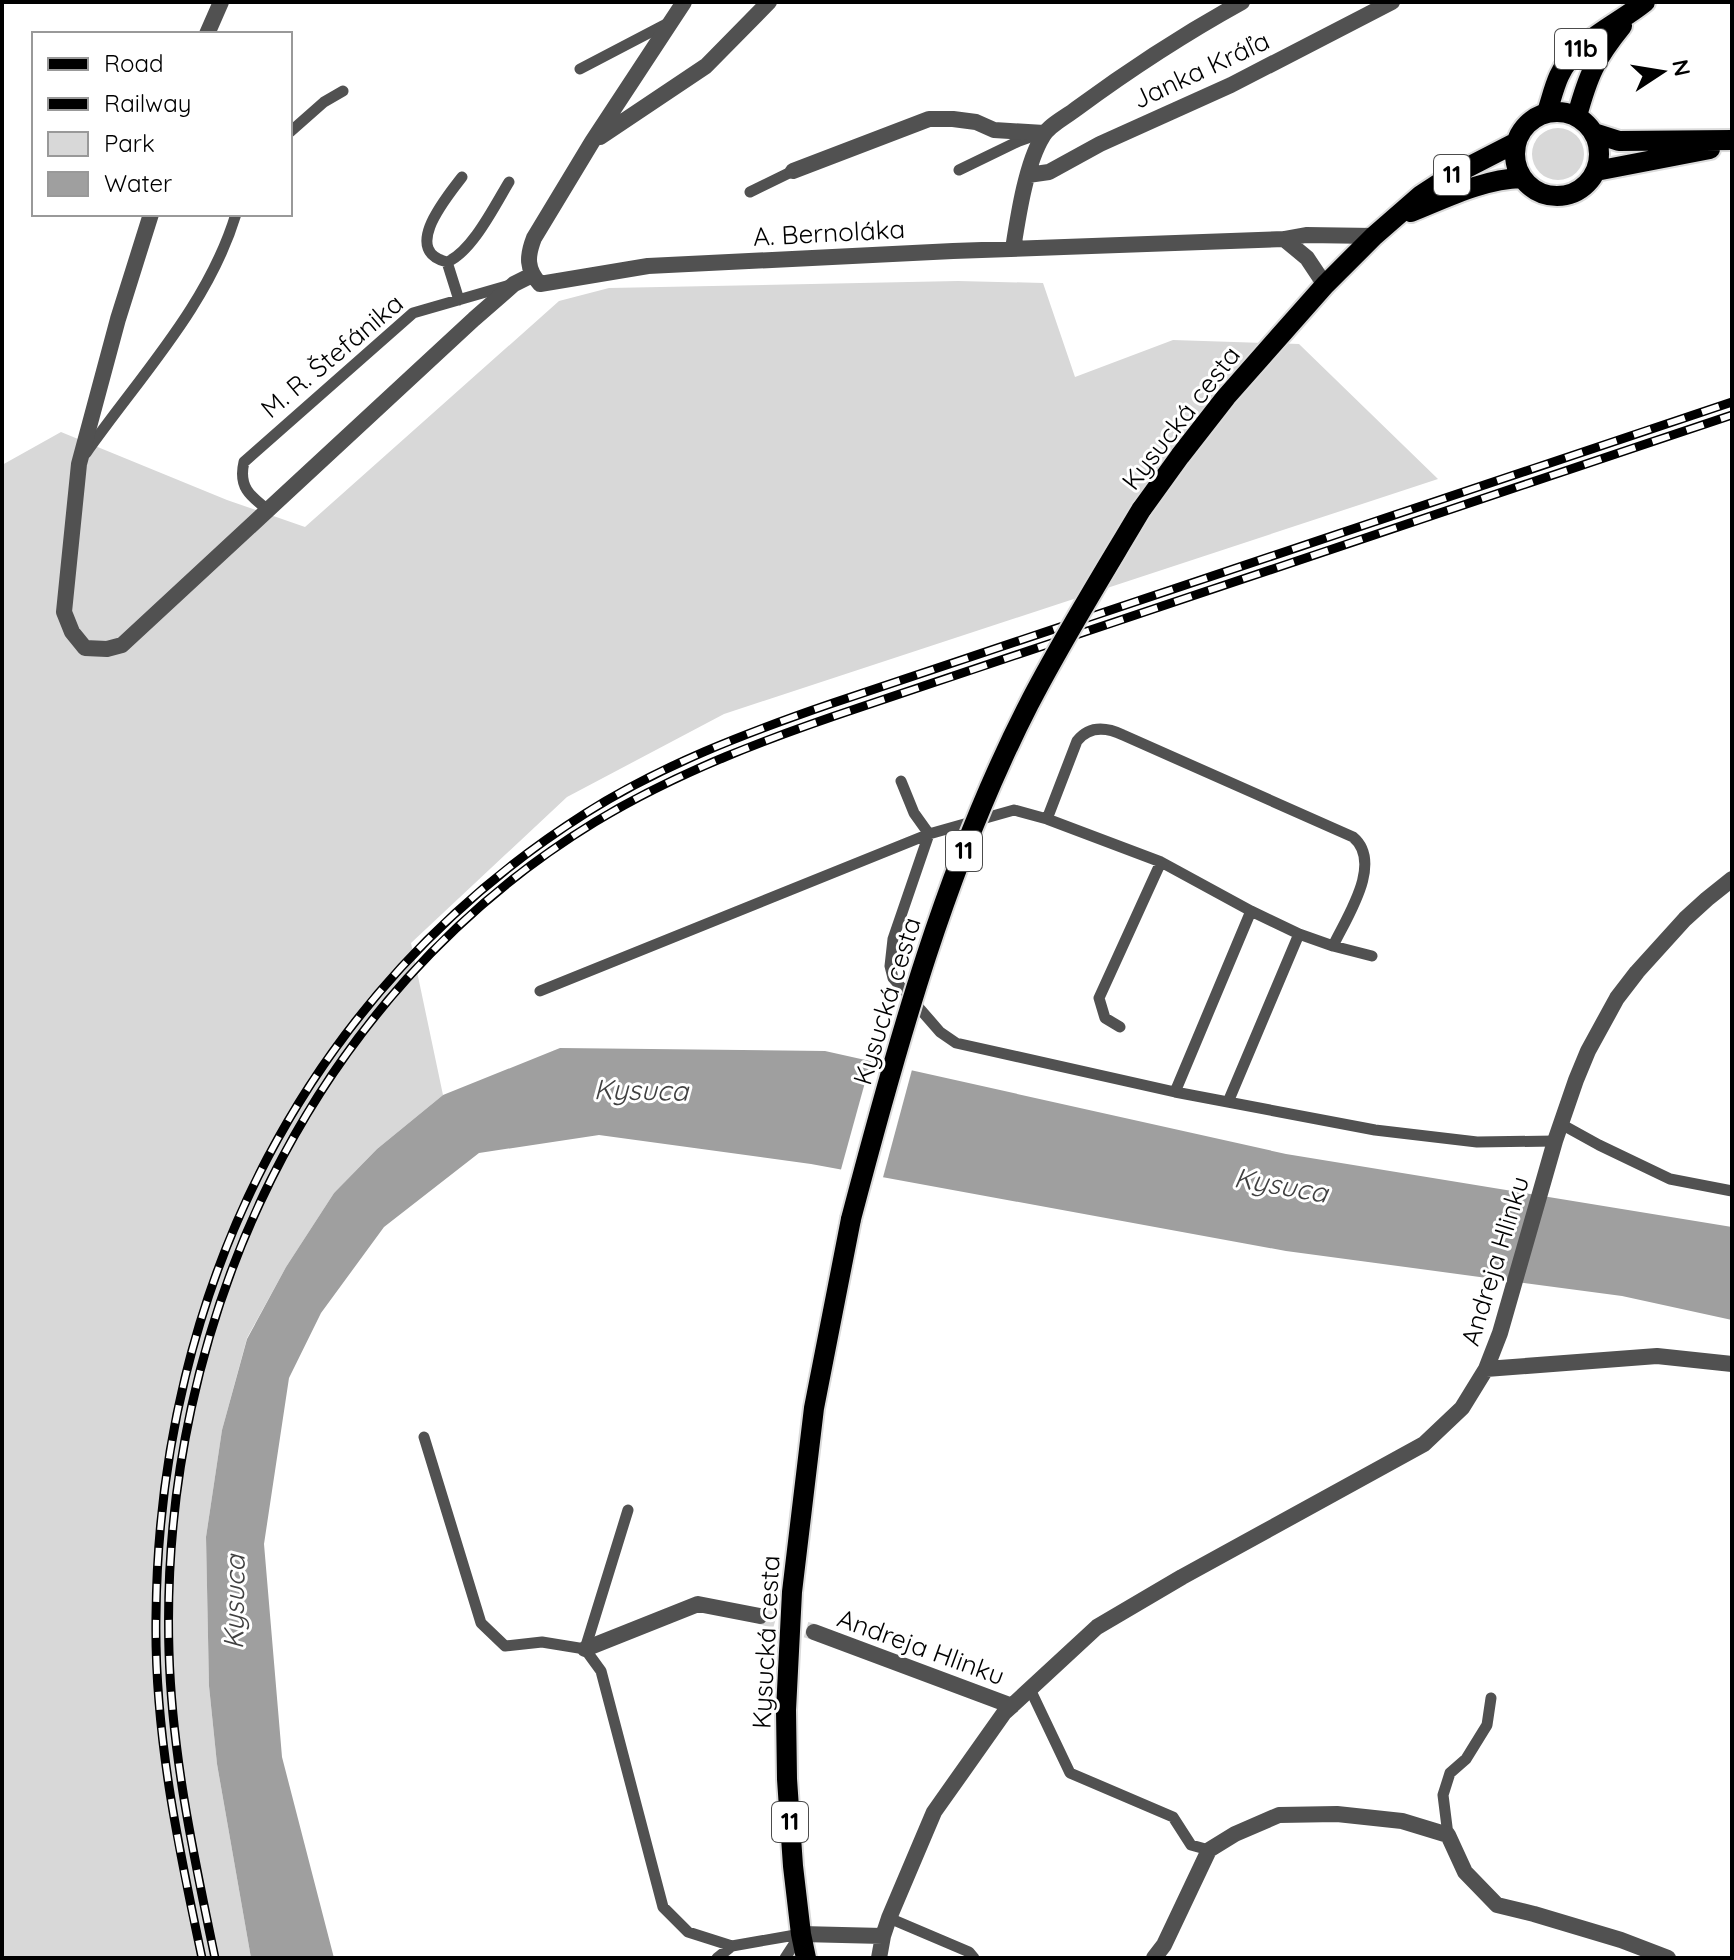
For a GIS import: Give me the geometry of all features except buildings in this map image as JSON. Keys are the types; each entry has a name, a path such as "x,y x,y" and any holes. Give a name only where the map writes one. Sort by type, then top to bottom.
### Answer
{"main road":[{"name":"11b","path":"1547,112 1560,74 1574,55 1643,4"},
{"name":"11b","path":"1577,116 1589,75 1597,60 1643,4"},
{"path":"1515,143 1515,161 1522,178 1542,194 1567,195 1589,182 1599,158 1599,144 1594,133 1577,116 1563,111 1547,112"},
{"name":"Kysucká cesta","path":"801,1934 787,1779 786,1710 792,1592 814,1408 851,1219 879,1111 924,964 991,787 1028,705 1141,510 1226,397 1325,285 1374,236 1421,195 1515,143 1527,123 1547,112"},
{"path":"1594,133 1619,141 1732,142"},
{"path":"1596,171 1732,142"},
{"name":"Kysucká cesta","path":"1396,218 1483,184 1503,178 1522,178"},
{"name":"11","path":"801,1934 806,1958"}],"street":[{"path":"208,32 221,2"},
{"path":"532,275 528,255 534,238 592,142 684,2"},
{"path":"592,142 706,66 769,2"},
{"name":"Janka Kráľa","path":"1044,133 1115,80 1242,2"},
{"name":"Janka Kráľa","path":"1028,175 1049,172 1100,144 1235,84 1392,2"},
{"path":"793,171 929,119 976,122 994,130 1044,133 1028,175 1013,249"},
{"name":"M. R. Štefánika","path":"150,216 118,319 79,464 64,612 72,632 85,648 107,649 122,645 514,284 532,275"},
{"name":"A. Bernoláka","path":"532,275 540,284 648,266 1284,239 1306,235 1374,236"},
{"path":"1284,239 1307,258 1325,285"},
{"name":"Andreja Hlinku","path":"879,1958 889,1918 934,1812 1004,1713 1097,1627 1424,1444 1462,1408 1486,1369 1500,1333 1555,1141 1588,1051 1617,998 1637,972 1685,919 1732,879"},
{"path":"1486,1369 1657,1356 1732,1364"},
{"path":"585,1649 698,1604 760,1616"},
{"name":"Andreja Hlinku","path":"814,1632 1012,1706"},
{"path":"1154,1958 1164,1945 1209,1850 1235,1834 1279,1815 1337,1814 1402,1821 1448,1835 1465,1872 1497,1905 1606,1936 1668,1958"},
{"path":"801,1934 883,1936"}],"lane":[{"path":"580,69 671,22"},
{"path":"292,130 324,102 343,91"},
{"path":"959,170 1019,141 1044,133"},
{"path":"750,192 793,171"},
{"path":"462,177 427,230 428,251 437,260 447,262 455,259 467,248 509,182"},
{"name":"M. R. Štefánika","path":"79,464 199,297 235,216"},
{"path":"447,262 459,300"},
{"name":"M. R. Štefánika","path":"268,510 253,498 242,481 244,462 413,313 514,284"},
{"path":"1047,819 1077,741 1083,733 1092,730 1114,731 1209,773 1353,837 1359,843 1366,869 1333,946"},
{"path":"901,781 914,813 929,834"},
{"path":"540,991 929,834 1014,810 1047,819 1161,862 1299,934 1372,956"},
{"path":"929,834 893,939 890,966 893,978 940,1032 956,1043 1175,1092 1375,1130 1477,1142 1555,1141"},
{"path":"1120,1027 1105,1018 1099,998 1161,862"},
{"path":"1175,1092 1251,911"},
{"path":"1228,1102 1299,934"},
{"path":"1561,1124 1670,1179 1732,1191"},
{"path":"424,1437 481,1623 505,1646 542,1642 585,1649 601,1671 663,1907 688,1932 732,1946 801,1934"},
{"path":"585,1649 628,1510"},
{"path":"1030,1689 1070,1773 1173,1817 1191,1845 1209,1850"},
{"path":"1448,1835 1443,1795 1450,1773 1466,1759 1487,1725 1491,1698"},
{"path":"889,1918 969,1952 974,1958"},
{"path":"785,1958 801,1934"},
{"path":"717,1958 732,1946"}],"green space":[{"path":"1558,128 1576,136 1584,154 1576,172 1558,180 1540,172 1532,154 1540,136"},
{"path":"958,281 1043,283 1075,377 1173,340 1299,344 1438,479 724,714 567,797 411,943 443,1095 377,1149 334,1193 286,1267 247,1338 222,1430 206,1537 209,1686 217,1764 251,1958 2,1958 2,465 61,432 227,500 305,527 559,301 609,288"}],"water":[{"name":"Kysuca","path":"560,1048 825,1051 1286,1154 1732,1227 1732,1320 1622,1296 1286,1251 811,1164 599,1135 479,1153 384,1227 321,1313 289,1378 264,1544 282,1757 334,1958 251,1958 217,1764 209,1686 206,1537 222,1430 247,1339 286,1267 334,1193 377,1149 443,1095"}],"pier":[{"path":"872,1057 913,1066 882,1181 840,1173"}],"tunnel":[{"path":"760,1616 814,1632"}],"railway":[{"path":"202,1958 169,1788 156,1659 164,1495 185,1377 220,1264 268,1158 328,1058 402,967 488,885 586,813 644,780 705,751 830,704 1732,402"},
{"path":"215,1958 179,1768 169,1652 173,1529 191,1408 224,1291 271,1179 332,1074 407,979 494,894 595,822 659,787 726,756 829,718 1732,415"}]}
